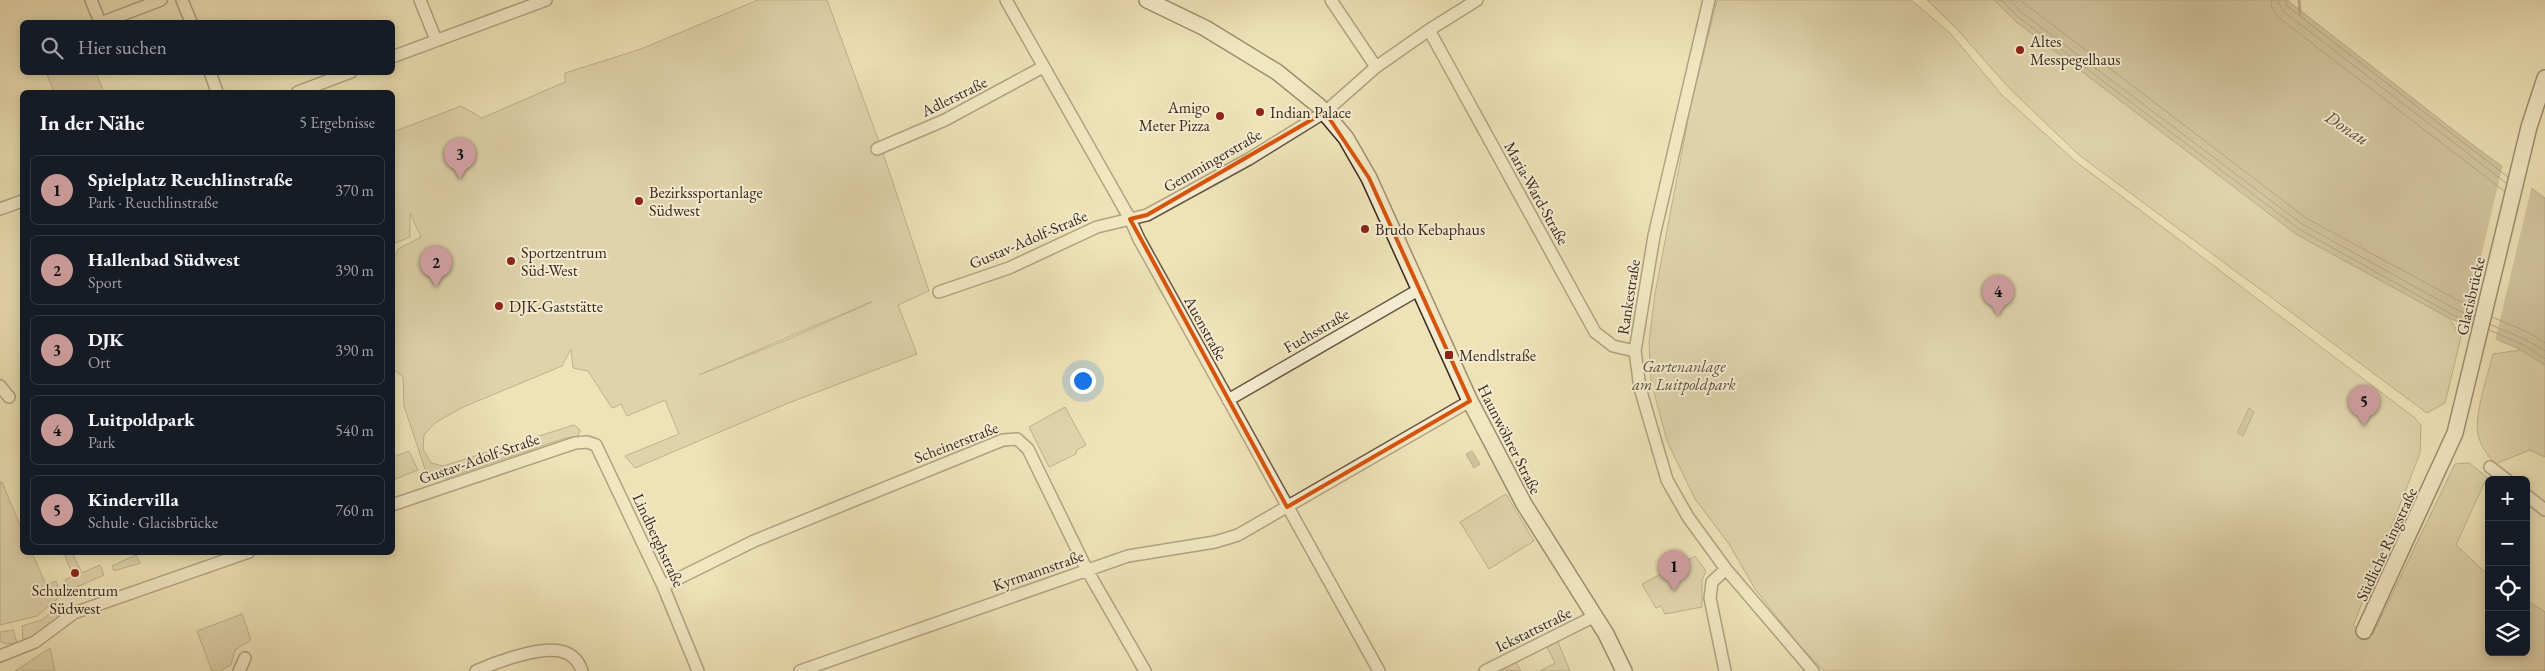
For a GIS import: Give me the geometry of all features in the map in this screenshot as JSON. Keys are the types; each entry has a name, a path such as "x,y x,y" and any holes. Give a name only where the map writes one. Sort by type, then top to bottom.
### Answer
{"street":[{"path":"90,0 100,20"},
{"path":"106,20 161,0"},
{"path":"182,0 190,20"},
{"path":"420,0 436,40"},
{"path":"395,55 546,0"},
{"name":"Auenstraße","path":"1006,0 1130,219 1138,239 1379,671"},
{"name":"Haunwöhrer Straße","path":"1147,0 1206,28 1277,72 1325,112 1346,138 1369,178 1470,401 1524,504 1595,616 1624,671"},
{"path":"1331,0 1376,67"},
{"name":"Gemmingerstraße","path":"1130,219 1147,215 1249,159 1325,112 1376,67 1429,30 1477,0"},
{"name":"Rankestraße","path":"1709,0 1654,236 1635,351 1640,388 1667,480 1688,517 1726,569 1813,671"},
{"name":"Maria-Ward-Straße","path":"1429,30 1595,332 1613,346 1635,351"},
{"name":"Adlerstraße","path":"877,149 953,116 1043,66"},
{"path":"211,75 217,90"},
{"path":"303,90 343,75"},
{"name":"Glacisbrücke","path":"2439,472 2455,433 2529,127 2544,87"},
{"path":"2529,127 2541,113 2545,112"},
{"path":"0,209 20,201"},
{"name":"Gustav-Adolf-Straße","path":"939,292 1009,268 1098,227 1130,219"},
{"name":"Fuchsstraße","path":"1228,400 1420,289"},
{"path":"0,386 9,397"},
{"path":"1287,507 1470,401"},
{"name":"Scheinerstraße","path":"663,586 754,541 1010,438 1023,442 1028,449 1087,570 1145,671"},
{"name":"Lindberghstraße","path":"575,443 587,442 596,445 663,586 698,671"},
{"name":"Gustav-Adolf-Straße","path":"395,503 575,443"},
{"path":"2490,467 2502,476"},
{"name":"Südliche Ringstraße","path":"2364,631 2439,472"},
{"path":"2530,498 2545,510"},
{"name":"Kyrmannstraße","path":"800,671 1128,556 1215,542 1246,531 1287,507"},
{"path":"0,656 35,642 74,613 241,555"},
{"path":"1725,671 1710,598 1712,582 1726,569"},
{"name":"Ickstattstraße","path":"1485,671 1595,616"},
{"path":"476,671 514,658 556,650 573,656 582,671"},
{"path":"239,671 245,658"}],"highlighted area":[{"path":"1325,112 1369,178 1470,401 1287,507 1130,219 1147,215"}],"green space":[{"name":"Bezirkssportanlage Südwest","path":"758,0 827,0 881,147 929,291 898,305 917,354 786,404 635,468 625,456 679,434 665,400 627,416 621,404 612,408 588,371 573,368 571,349 562,366 461,408 435,423 424,435 423,449 431,463 443,466 574,425 580,430 578,436 562,439 444,479 425,469 404,406 403,377 395,371 395,256 398,249 421,237 410,213 410,237 395,243 395,131 461,106 482,118 565,82 565,73 641,49","holes":["871,302 872,302 789,339 699,375"]},
{"name":"Gartenanlage am Luitpoldpark","path":"1717,0 1911,0 1950,33 2002,95 2075,161 2415,418 2421,426 2420,453 2353,626 2373,634 2455,464 2469,463 2486,476 2485,481 2456,545 2485,572 2485,656 2530,656 2530,603 2545,612 2545,671 1824,671 1799,645 1755,589 1729,544 1695,499 1667,441 1651,381 1649,342 1655,294 1691,104"},
{"path":"1927,0 1994,0 2014,20 2296,234 2449,318 2461,337 2445,403 2427,413 2079,155 2009,88 1956,28"},
{"path":"47,75 97,75 103,90 53,90"},
{"path":"2521,350 2545,365 2545,457 2530,450 2495,464 2482,446 2478,434 2477,426 2482,395 2493,354"},
{"path":"1065,407 1086,445 1077,450 1076,454 1049,467 1029,427"},
{"path":"409,451 418,470 395,479 395,456"},
{"path":"0,482 2,482 20,525 20,555 33,555 46,585 56,581 61,596 37,616 0,625"},
{"path":"1506,494 1534,541 1489,569 1460,522"},
{"path":"65,555 73,555 82,573 100,565 104,575 70,590 65,580 73,576"},
{"path":"136,555 140,563 114,571 112,566"},
{"path":"1695,556 1706,571 1702,580 1702,607 1665,614 1661,606 1656,608 1642,584"},
{"path":"63,602 59,615 49,626 23,641 22,626 42,620"},
{"path":"242,614 251,640 235,650 231,665 220,671 212,671 197,631"},
{"path":"13,630 17,643 6,644 0,641 0,632"},
{"path":"1558,642 1570,671 1540,671 1555,663 1547,647"},
{"path":"50,648 55,671 15,671"},
{"path":"1516,662 1521,671 1501,670"}],"water":[{"name":"Donau","path":"1994,0 2287,0 2469,142 2545,198 2545,365 2521,350 2449,318 2296,234 2014,20"},
{"path":"2249,408 2254,412 2243,436 2237,433"},
{"path":"1472,451 1480,464 1474,468 1466,454"}],"pier":[{"path":"2503,164 2532,185 2495,341 2464,328"}],"waterway":[{"path":"2299,0 2300,14"}],"tunnel":[{"path":"2353,671 2364,631"}],"place":[{"name":"Altes Messpegelhaus","path":"2020,50"},
{"name":"Indian Palace","path":"1260,112"},
{"name":"Amigo Meter Pizza","path":"1220,116"},
{"name":"DJK","path":"460,179"},
{"name":"Bezirkssportanlage Südwest","path":"639,201"},
{"name":"Brudo Kebaphaus","path":"1365,229"},
{"name":"Sportzentrum Süd-West","path":"511,261"},
{"name":"Hallenbad Südwest","path":"436,287"},
{"name":"DJK-Gaststätte","path":"499,306"},
{"name":"Luitpoldpark","path":"1998,316"},
{"name":"Mendlstraße","path":"1449,355"},
{"name":"Kindervilla","path":"2364,426"},
{"name":"Schulzentrum Südwest","path":"75,573"},
{"name":"Spielplatz Reuchlinstraße","path":"1674,591"}]}
